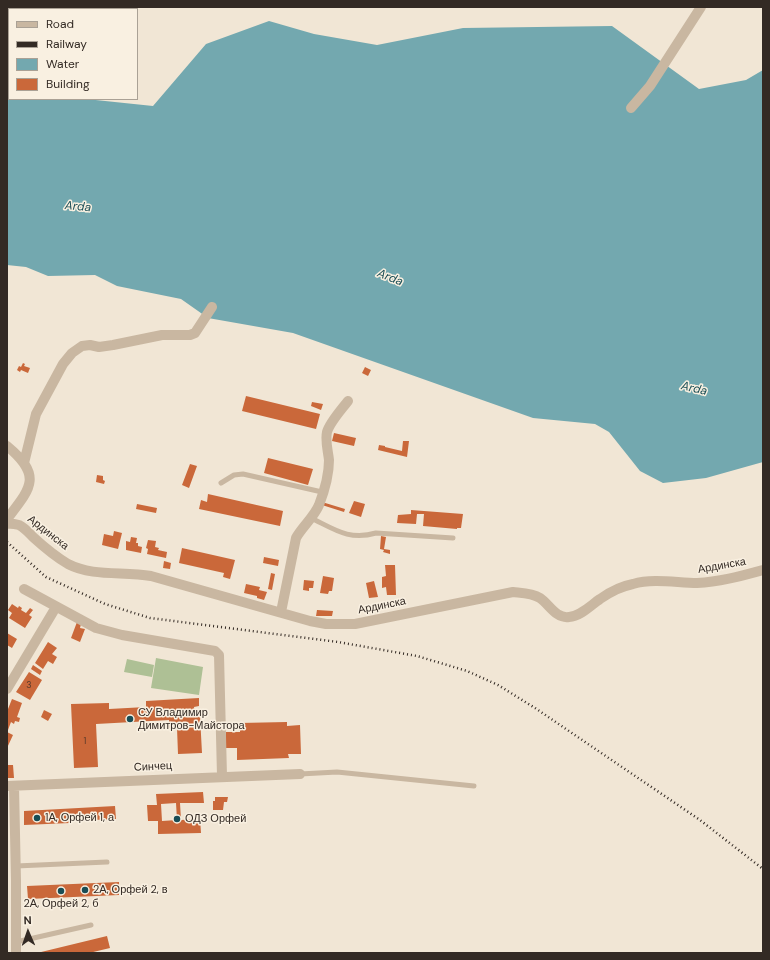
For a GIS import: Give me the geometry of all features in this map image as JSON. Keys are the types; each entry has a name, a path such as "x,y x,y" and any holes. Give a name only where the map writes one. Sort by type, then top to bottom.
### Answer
{"street":[{"path":"631,108 650,86 701,7"},
{"path":"24,463 36,414 63,364 72,353 82,346 90,345 99,347 162,335 190,335 195,333 212,307"},
{"path":"281,612 296,538 300,530 318,506 328,471 329,460 326,440 327,432 348,401"},
{"path":"7,446 24,463 30,477 30,487 7,519"},
{"name":"Ардинска","path":"7,524 11,523 24,528 54,554 69,564 88,571 150,576 310,621 326,624 355,624 513,592 539,597 557,614 563,617 569,617 581,612 601,598 616,590 636,583 709,582 729,579 763,570"},
{"path":"24,589 96,628 122,635 215,651 219,656 222,776"},
{"path":"7,689 56,607"},
{"name":"Синчец","path":"10,786 222,776 300,774"},
{"path":"10,786 16,866 16,953"}],"lane":[{"path":"221,483 234,475 243,474 322,492"},
{"path":"310,518 347,535 366,536 376,533 453,538"},
{"path":"300,774 337,772 474,786"},
{"path":"16,866 107,862"},
{"path":"16,942 91,926"}],"green space":[{"path":"156,658 203,667 199,695 151,688"},
{"path":"127,659 154,665 152,677 124,672"}],"water":[{"name":"Arda","path":"269,21 314,34 377,45 463,28 612,26 699,89 746,80 763,70 763,462 706,478 663,483 640,471 609,432 595,424 533,418 293,333 208,318 181,299 117,286 95,275 48,276 26,267 7,265 7,87 8,100 96,100 153,106 206,44"}],"building":[{"path":"23,363 25,364 24,366 30,368 28,373 17,370"},
{"path":"365,367 371,370 368,376 362,373"},
{"path":"246,396 320,414 316,429 242,411"},
{"path":"312,402 323,404 321,410 311,406"},
{"path":"334,433 356,438 354,446 332,441"},
{"path":"403,441 409,441 407,457 378,450 379,445 402,451"},
{"path":"268,458 313,469 308,485 264,473"},
{"path":"190,464 197,466 189,488 182,485"},
{"path":"97,475 103,476 103,480 105,481 104,484 96,482"},
{"path":"208,494 283,511 280,526 199,509 201,500 207,502"},
{"path":"354,501 365,504 361,517 349,513"},
{"path":"322,502 345,509 344,512 322,505"},
{"path":"137,504 157,508 156,513 136,509"},
{"path":"411,510 463,514 461,528 457,529 423,526 424,514 417,514 416,524 397,523 398,515 411,514"},
{"path":"114,531 122,533 118,549 102,545 104,534 113,536"},
{"path":"381,536 386,537 384,549 390,550 390,554 383,552 384,550 380,549"},
{"path":"131,537 137,538 136,543 138,543 138,546 142,547 141,553 126,550 126,541 130,542"},
{"path":"148,540 156,541 155,547 159,548 158,550 167,552 166,558 147,554 148,549 146,548"},
{"path":"182,548 235,560 230,579 223,577 224,573 179,563"},
{"path":"264,557 279,560 278,566 263,563"},
{"path":"164,561 171,563 170,569 163,568"},
{"path":"385,565 395,565 396,595 387,595 386,587 382,588 382,577 386,576"},
{"path":"271,573 275,574 272,590 268,589"},
{"path":"323,576 334,578 332,591 329,591 328,594 320,593"},
{"path":"304,580 314,581 313,588 309,588 309,591 303,590"},
{"path":"374,581 378,597 369,598 366,583"},
{"path":"246,584 260,587 259,590 267,592 264,600 257,598 257,596 244,593"},
{"path":"12,604 18,608 19,606 22,608 21,610 26,613 30,608 33,610 29,615 32,617 25,628 9,618 12,613 8,610"},
{"path":"317,610 333,611 332,616 316,616"},
{"path":"77,622 81,624 80,628 85,629 80,642 71,638"},
{"path":"7,633 17,639 12,648 7,645"},
{"path":"48,642 57,648 52,654 57,657 53,664 48,661 43,669 35,663"},
{"path":"33,665 42,671 40,675 31,669"},
{"path":"29,672 42,680 30,700 16,692"},
{"path":"199,698 199,706 194,707 195,716 200,716 202,753 178,754 177,728 169,728 169,720 96,724 98,767 74,768 71,704 109,703 109,709 146,707 146,701"},
{"path":"12,699 22,703 17,717 20,718 19,722 15,721 14,724 11,722 8,730 7,709"},
{"path":"44,710 52,714 48,721 41,717"},
{"path":"287,722 287,726 300,725 301,754 288,754 289,758 237,760 237,748 226,748 226,732 240,732 240,723"},
{"path":"7,732 13,735 7,748"},
{"path":"7,765 13,765 14,778 7,778"},
{"path":"203,792 204,803 180,803 181,820 200,819 201,833 158,834 158,821 148,821 147,805 157,805 156,794","holes":["176,803 177,820 162,821 161,804"]},
{"path":"215,797 228,797 227,802 224,802 223,810 213,810 213,801 215,801"},
{"path":"115,806 116,819 24,825 24,811"},
{"path":"119,882 119,895 28,899 27,886"},
{"path":"107,936 110,948 89,953 37,953"}],"railway":[{"path":"7,542 46,577 105,604 150,618 338,642 417,656 467,671 498,685 535,708 700,820 763,869"}],"place":[{"name":"СУ Владимир Димитров-Майстора","path":"130,719"},
{"name":"1А, Орфей 1, а","path":"37,818"},
{"name":"ОДЗ Орфей","path":"177,819"},
{"name":"2А, Орфей 2, в","path":"85,890"},
{"name":"2А, Орфей 2, б","path":"61,891"}]}
